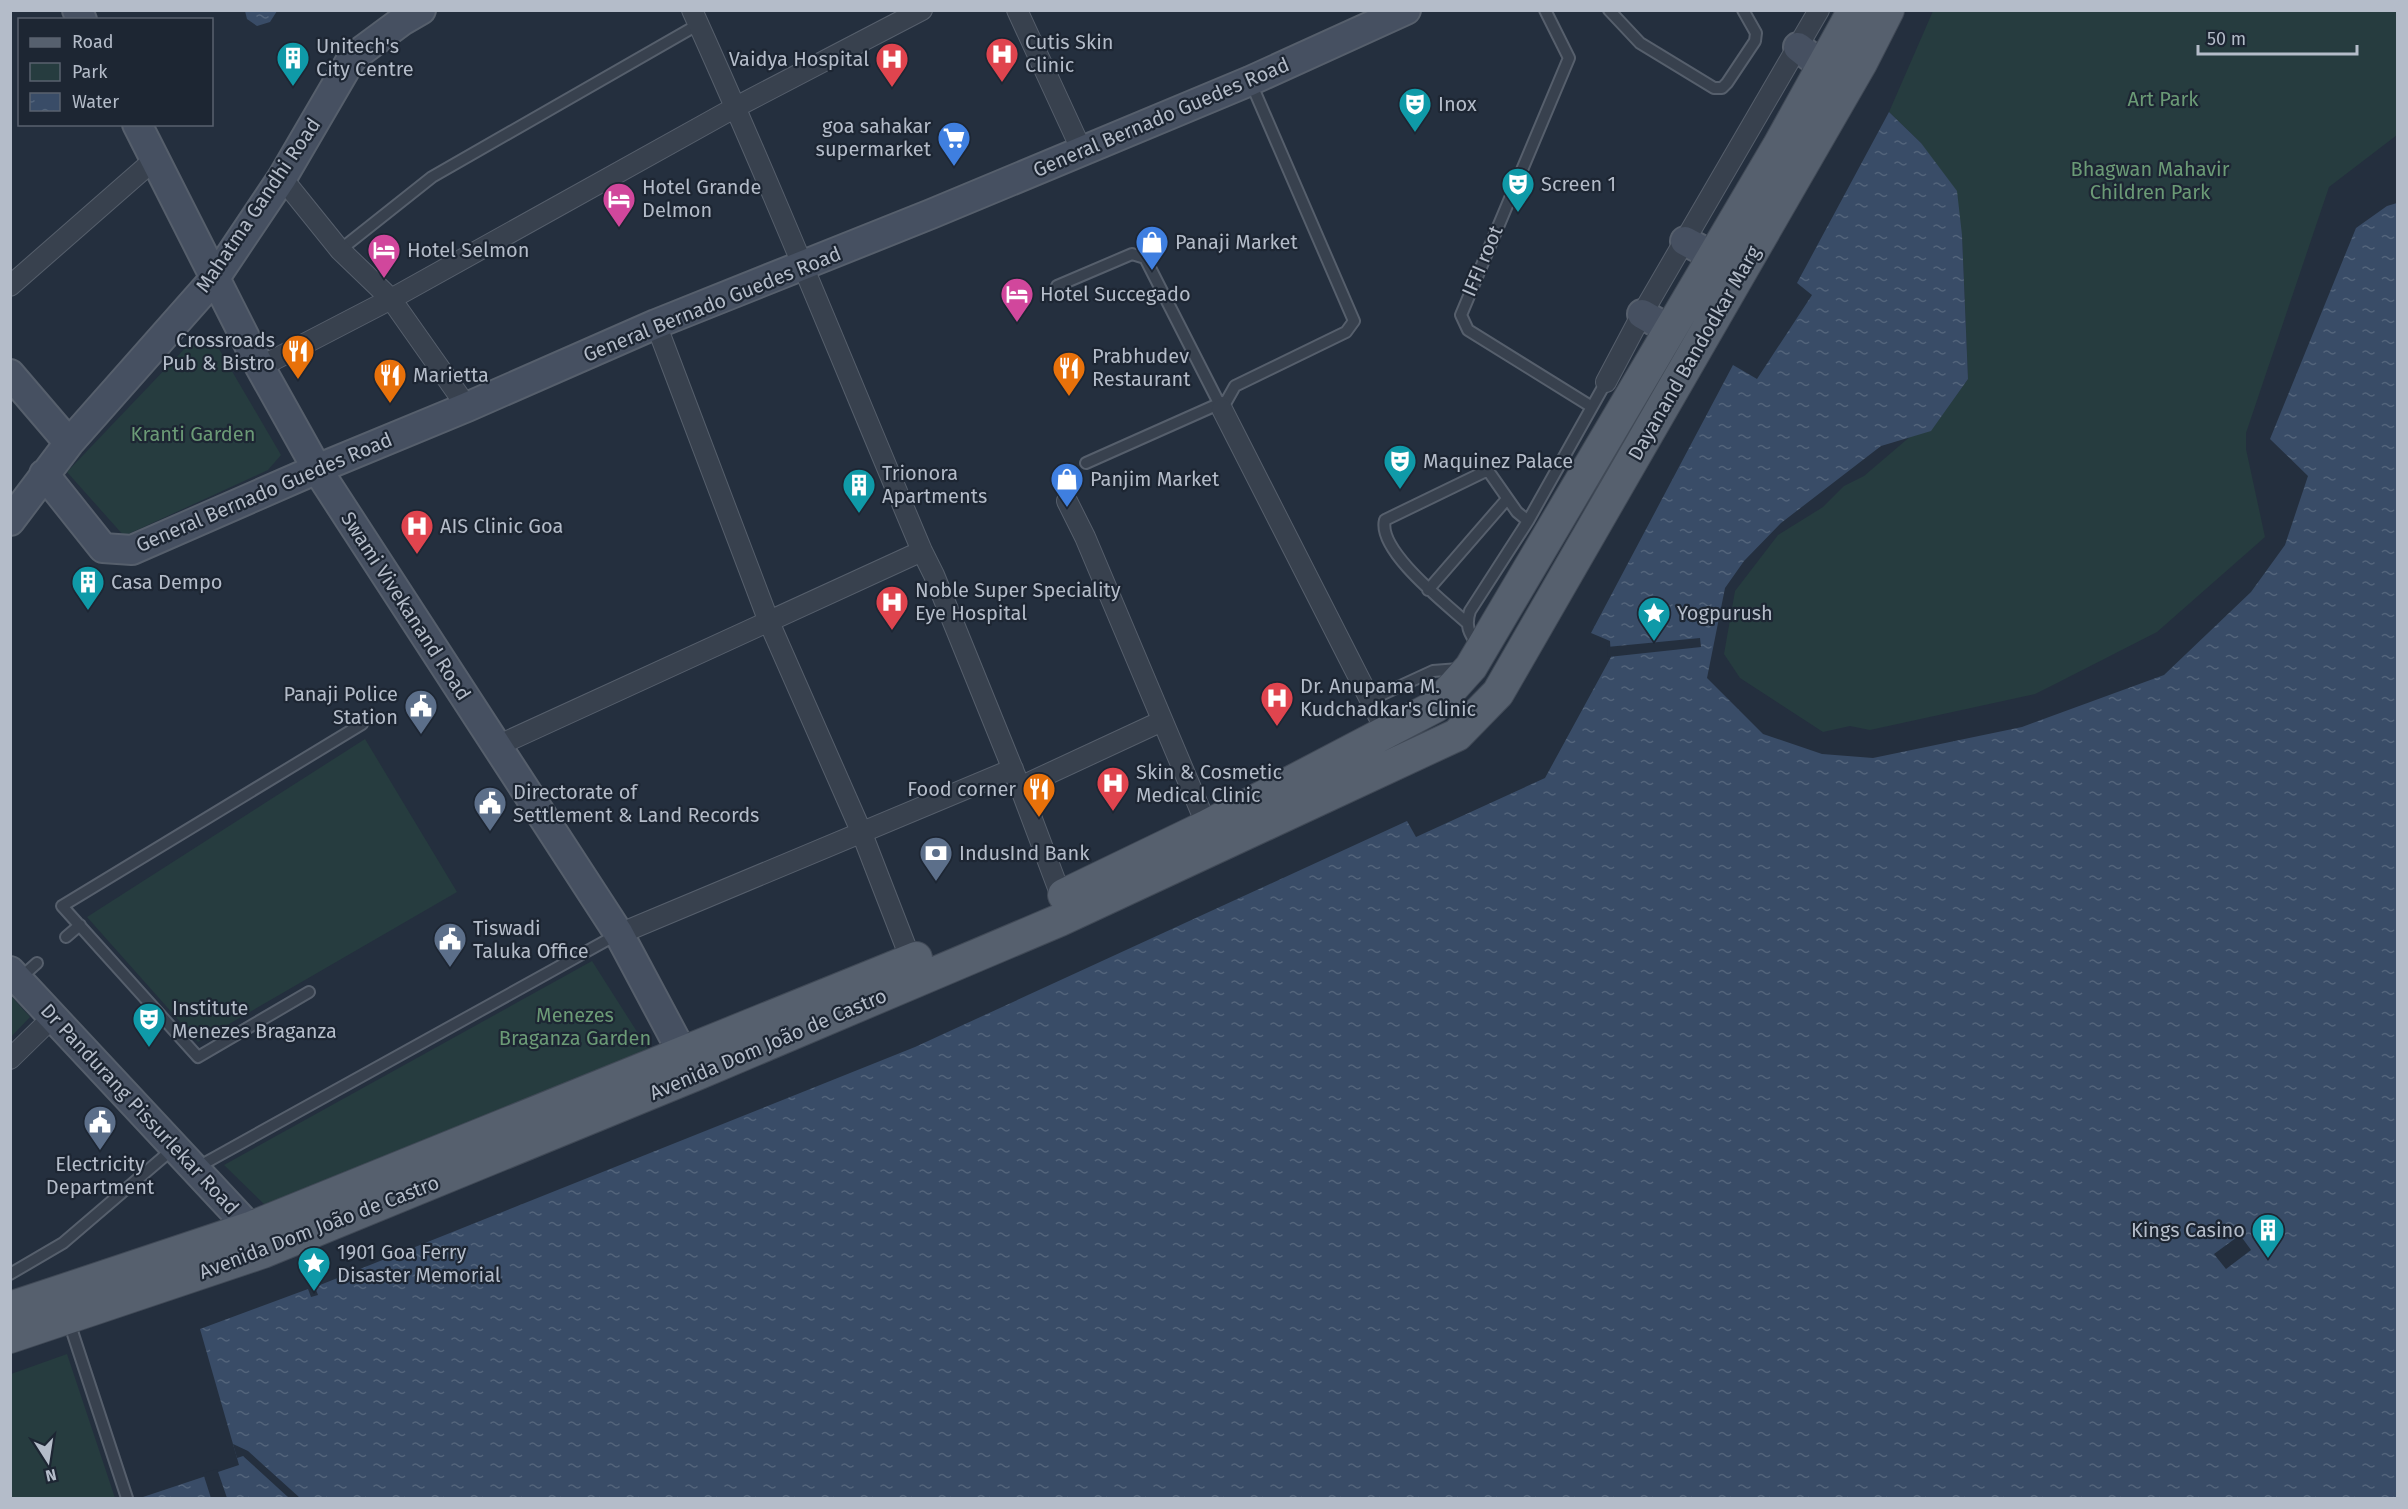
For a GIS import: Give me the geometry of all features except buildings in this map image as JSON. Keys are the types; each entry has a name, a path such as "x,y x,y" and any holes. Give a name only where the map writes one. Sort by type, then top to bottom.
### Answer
{"main road":[{"name":"Avenida Dom João de Castro","path":"689,1063 911,960 1061,896 1207,825 1436,706 1469,668 1713,256 1818,53 1854,10"},
{"name":"Dayanand Bandodkar Marg","path":"1498,693 1861,63 1885,16"},
{"name":"Avenida Dom João de Castro","path":"10,1337 68,1318 689,1063 1060,920 1456,735 1498,693"},
{"name":"Avenida Dom João de Castro","path":"10,1308 257,1240"}],"street":[{"path":"260,367 391,299 736,107 922,10"},
{"path":"1017,10 1082,151"},
{"name":"General Bernado Guedes Road","path":"44,474 104,548 132,550 317,469 467,408 656,324 1250,81 1406,10"},
{"path":"1606,382 1642,314 1685,241 1818,53 1819,10"},
{"name":"Mahatma Gandhi Road","path":"10,521 69,443 215,278 282,178 352,58 407,14"},
{"path":"695,17 736,107 922,551 934,574 1061,896"},
{"name":"Swami Vivekanand Road","path":"138,126 260,367 317,469 619,934 689,1063"},
{"path":"10,286 155,159"},
{"path":"282,178 340,250 391,299 467,408"},
{"path":"1685,241 1713,256"},
{"path":"1642,314 1670,330"},
{"path":"656,324 769,622 861,831 911,960"},
{"path":"10,374 69,443"},
{"path":"1224,405 1386,731"},
{"path":"1067,501 1085,537 1207,825"},
{"path":"497,746 922,551"},
{"path":"619,934 861,831 1016,778 1162,721"},
{"name":"Dr Pandurang Pissurlekar Road","path":"22,971 54,1016 196,1168 257,1240"},
{"path":"10,1059 54,1016"}],"lane":[{"name":"IFFI root","path":"1545,10 1569,58 1461,315 1468,330 1592,407"},
{"path":"1609,10 1640,43 1714,88 1722,88 1755,41 1756,33 1743,10"},
{"path":"340,250 432,177 695,17"},
{"path":"1086,463 1224,405 1235,386 1346,332 1354,321 1250,81"},
{"path":"1057,286 1132,254 1145,258 1224,405"},
{"path":"1466,622 1470,611 1528,520 1606,382"},
{"path":"1370,700 1433,671 1469,668 1469,632 1466,622 1415,577 1389,541 1383,528 1385,519 1484,472 1493,474 1507,499 1528,520"},
{"path":"1428,590 1507,499"},
{"path":"309,992 198,1057 62,906 362,724"},
{"path":"66,938 80,925"},
{"path":"196,1168 619,934"},
{"path":"10,1274 63,1243 176,1146"},
{"path":"68,1318 127,1498"}],"green space":[{"name":"Bhagwan Mahavir Children Park","path":"1933,11 2397,11 2397,135 2329,187 2246,433 2246,449 2265,537 2157,632 2035,694 1870,730 1850,726 1823,732 1740,678 1724,654 1735,591 1778,535 1823,507 1844,486 1864,476 1912,435 1931,430 1968,379 1962,235 1921,143 1889,112"},
{"name":"Kranti Garden","path":"212,337 281,455 268,470 124,536 67,472 192,341"},
{"path":"365,739 457,892 198,1042 87,917"},
{"name":"Menezes Braganza Garden","path":"592,961 648,1049 267,1207 224,1165"},
{"path":"11,996 30,1017 10,1037"},
{"path":"67,1354 115,1498 11,1498 11,1374"}],"water":[{"path":"277,10 270,22 257,26 247,19 245,11"},
{"path":"1889,112 1921,143 1957,191 1962,235 1968,379 1931,431 1881,446 1781,523 1744,561 1725,588 1707,678 1763,734 1822,754 1873,758 2022,727 2164,675 2251,592 2285,545 2308,476 2270,439 2356,228 2387,206 2397,203 2397,1498 140,1498 239,1465 200,1329 308,1289 311,1297 318,1295 315,1287 915,1047 1407,821 1416,837 1545,778 1611,657 1610,641 1591,633 1733,365 1757,379 1812,295 1797,283"}],"pier":[{"path":"1700,638 1701,647 1608,657 1607,647"},
{"path":"2240,1235 2251,1250 2226,1269 2214,1254"},
{"path":"233,1444 248,1451 300,1498 289,1498 243,1456 237,1458"},
{"path":"217,1469 227,1498 211,1498 203,1473"}],"place":[{"name":"Cutis Skin Clinic","path":"1002,83"},
{"name":"Unitech's City Centre","path":"293,87"},
{"name":"Vaidya Hospital","path":"892,88"},
{"name":"Inox","path":"1415,133"},
{"name":"goa sahakar supermarket","path":"954,167"},
{"name":"Screen 1","path":"1518,213"},
{"name":"Hotel Grande Delmon","path":"619,228"},
{"name":"Panaji Market","path":"1152,271"},
{"name":"Hotel Selmon","path":"384,279"},
{"name":"Hotel Succegado","path":"1017,323"},
{"name":"Crossroads Pub & Bistro","path":"298,380"},
{"name":"Prabhudev Restaurant","path":"1069,397"},
{"name":"Marietta","path":"390,404"},
{"name":"Maquinez Palace","path":"1400,490"},
{"name":"Panjim Market","path":"1067,508"},
{"name":"Trionora Apartments","path":"859,514"},
{"name":"AIS Clinic Goa","path":"417,555"},
{"name":"Casa Dempo","path":"88,611"},
{"name":"Noble Super Speciality Eye Hospital","path":"892,631"},
{"name":"Yogpurush","path":"1654,642"},
{"name":"Dr. Anupama M. Kudchadkar's Clinic","path":"1277,727"},
{"name":"Panaji Police Station","path":"421,735"},
{"name":"Skin & Cosmetic Medical Clinic","path":"1113,812"},
{"name":"Food corner","path":"1039,818"},
{"name":"Directorate of Settlement & Land Records","path":"490,832"},
{"name":"IndusInd Bank","path":"936,882"},
{"name":"Tiswadi Taluka Office","path":"450,968"},
{"name":"Institute Menezes Braganza","path":"149,1048"},
{"name":"Electricity Department","path":"100,1151"},
{"name":"Kings Casino","path":"2268,1259"},
{"name":"1901 Goa Ferry Disaster Memorial","path":"314,1292"}],"park label":[{"name":"Art Park","path":"2163,99"}]}
